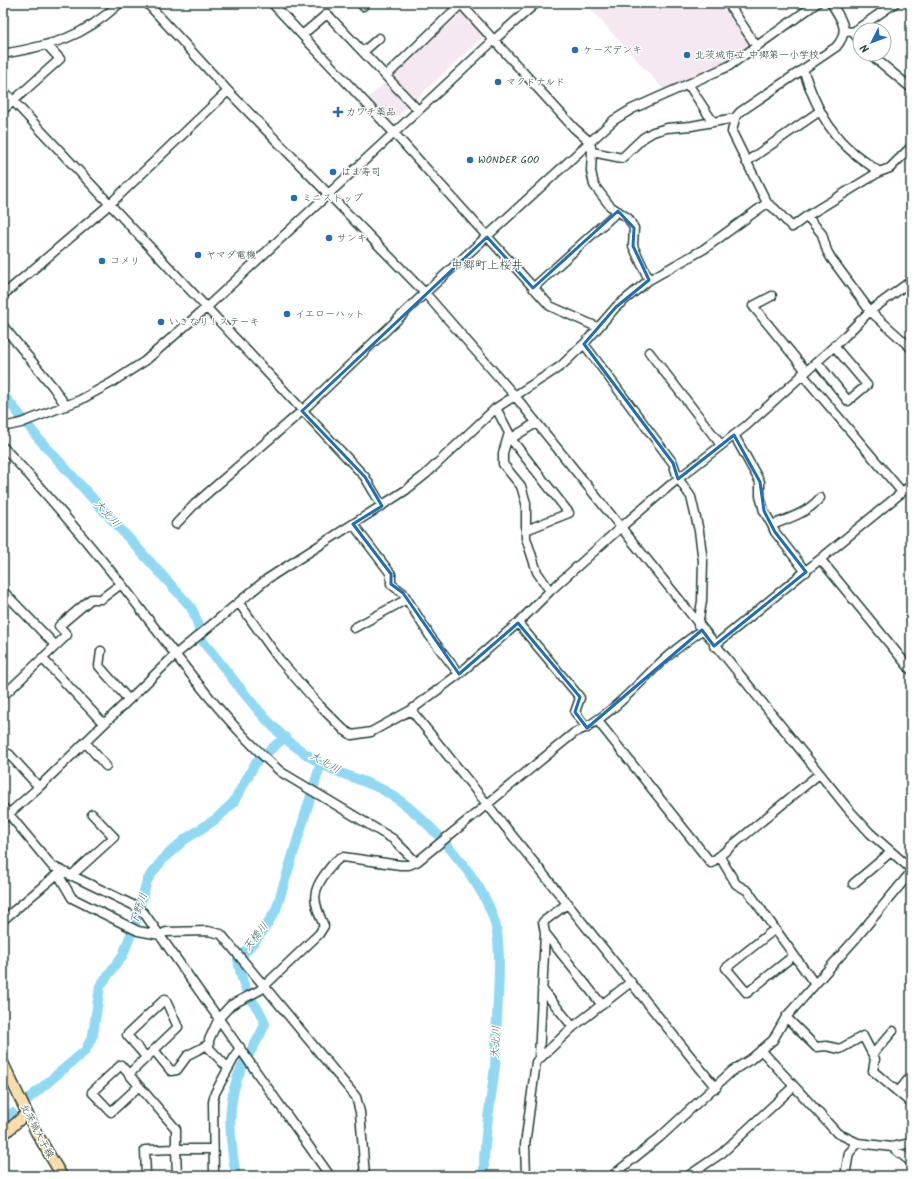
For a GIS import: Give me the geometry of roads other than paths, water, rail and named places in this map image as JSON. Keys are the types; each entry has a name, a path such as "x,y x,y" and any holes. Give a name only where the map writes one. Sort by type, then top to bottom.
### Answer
{"main road":[{"name":"北茨城大子線","path":"3,1063 26,1113 62,1176"},
{"path":"3,1135 26,1113"}],"street":[{"path":"3,54 48,46 83,31 97,23 120,3"},
{"path":"147,3 228,91 425,293 515,396 714,646 849,810 911,870 857,937 786,1017 772,1040 732,1071 716,1088 659,1138 612,1176"},
{"path":"272,3 394,133 550,306 597,327"},
{"path":"3,427 21,423 64,407 111,383 145,361 207,307 327,194 536,3"},
{"path":"728,3 757,47"},
{"path":"176,524 195,504 302,411 425,293 614,120 632,109 729,66 817,3"},
{"path":"831,3 848,32 852,35"},
{"path":"895,3 848,32 836,47 740,112 735,118 732,132 767,203 775,209 792,227 807,216 879,172 890,168 911,147"},
{"path":"386,76 461,4 574,128 590,142 592,152 590,171 594,185 610,206 628,218 634,228 633,246 649,280"},
{"path":"302,35 327,14 418,110"},
{"path":"363,52 379,38"},
{"path":"3,110 14,102 60,58 48,46"},
{"path":"880,62 911,88"},
{"path":"804,69 809,88 820,111 846,147 879,172"},
{"path":"688,84 713,122"},
{"path":"3,90 365,477 382,506"},
{"path":"3,295 110,204 228,91"},
{"path":"746,162 820,111"},
{"path":"592,152 622,158 643,138 653,132 667,128 735,118"},
{"path":"365,1176 360,1104 356,1097 220,934 216,932 166,932 160,935 138,931 72,898 60,872 47,860 5,813 39,787 176,654 266,579 382,506 426,474 496,408 561,366 584,344 597,327 616,307 649,280 704,249 767,203"},
{"path":"534,288 618,211"},
{"path":"807,216 822,234 827,251 831,258 870,310 911,348"},
{"path":"237,604 279,659 320,706 352,735 371,732 411,710 459,674 620,528 679,478 734,435 817,362 870,310 911,281"},
{"path":"772,296 753,306 804,373 902,492"},
{"path":"3,326 53,387 64,407"},
{"path":"228,1068 209,1048 209,1044 219,1018 231,1005 264,986 318,934 324,926 316,909 314,892 318,882 340,858 400,866 417,861 574,734 587,728 597,720 700,628 703,561 699,530 691,496 679,478 673,463 584,344"},
{"path":"817,362 848,401 867,385 834,346"},
{"path":"649,352 721,445"},
{"path":"496,408 509,433 503,454 503,464 521,486 526,503 526,538 537,572 550,591"},
{"path":"508,440 536,423"},
{"path":"734,435 760,482 760,496 764,510 775,532 806,572"},
{"path":"508,440 569,513 526,530"},
{"path":"3,447 35,480 121,584 176,654 264,756 281,772 394,839 417,861"},
{"path":"714,646 911,485"},
{"path":"772,524 799,516 814,506 820,498"},
{"path":"353,524 391,574 391,584 403,593 430,636 459,674"},
{"path":"821,560 911,670"},
{"path":"3,696 67,635 59,626 91,598 101,599 121,584"},
{"path":"3,591 56,645"},
{"path":"354,628 407,600"},
{"path":"518,622 580,698 575,712 587,728"},
{"path":"101,651 99,666 128,699"},
{"path":"42,658 104,724"},
{"path":"411,710 486,805 568,903 716,1088"},
{"path":"597,720 711,862 720,857 819,774"},
{"path":"85,742 106,766"},
{"path":"9,754 39,787"},
{"path":"71,876 114,837 92,814"},
{"path":"853,884 891,852"},
{"path":"720,857 736,884 748,891 814,984"},
{"path":"60,872 139,909 152,922 253,1064 330,1176"},
{"path":"3,920 60,872"},
{"path":"526,1176 525,1145 535,1070 539,1058 545,933 543,922 568,903"},
{"path":"775,929 726,968 747,993 793,956"},
{"path":"545,933 602,1004"},
{"path":"539,1058 573,1027 631,982"},
{"path":"542,989 573,1027"},
{"path":"129,1074 178,1027 166,1000 127,1035 146,1057"},
{"path":"786,1017 816,1047 826,1046 840,1049 863,1036 875,1059 873,1071 911,1103"},
{"path":"873,1054 893,1031"},
{"path":"154,1050 172,1070 177,1070 188,1055 209,1044"},
{"path":"214,1176 214,1097 240,1047"},
{"path":"761,1050 793,1087 837,1133 858,1143 892,1147 911,1143"},
{"path":"139,1086 112,1112 92,1092 121,1065 176,1129 177,1176"},
{"path":"898,1092 911,1076"},
{"path":"688,1176 722,1154 793,1087"},
{"path":"846,1176 849,1153 858,1143"},
{"path":"892,1147 911,1162"},
{"path":"146,1176 145,1150 213,1149"}],"waterway":[{"name":"大北川","path":"3,394 38,438 190,606 204,643 246,696 280,734 316,761 338,772 379,788 401,801 436,833 453,852 469,873 482,894 492,914 497,932 499,965 495,1066 486,1135 484,1176"},
{"name":"下野川","path":"27,1100 85,1051 93,1035 100,986 123,955 134,926 147,881 152,873 164,858 184,840 216,819 233,803 256,762 285,737"},
{"name":"天橋川","path":"236,1176 230,1121 233,1093 242,1067 265,1024 260,1012 246,990 238,960 260,935 276,910 321,763"},
{"name":"下野川","path":"3,1122 12,1113"}],"place":[{"name":"ケーズデンキ","path":"575,50"},
{"name":"北茨城市立 中郷第一小学校","path":"687,55"},
{"name":"マクドナルド","path":"498,82"},
{"name":"カワチ薬品","path":"338,112"},
{"name":"WONDER GOO","path":"470,160"},
{"name":"はま寿司","path":"333,172"},
{"name":"ミニストップ","path":"294,198"},
{"name":"サンキ","path":"329,238"},
{"name":"ヤマダ電機","path":"198,255"},
{"name":"コメリ","path":"102,261"},
{"name":"イエローハット","path":"287,314"},
{"name":"いきなり！ステーキ","path":"161,322"}],"district":[{"name":"中郷町上桜井","path":"487,265"}]}
